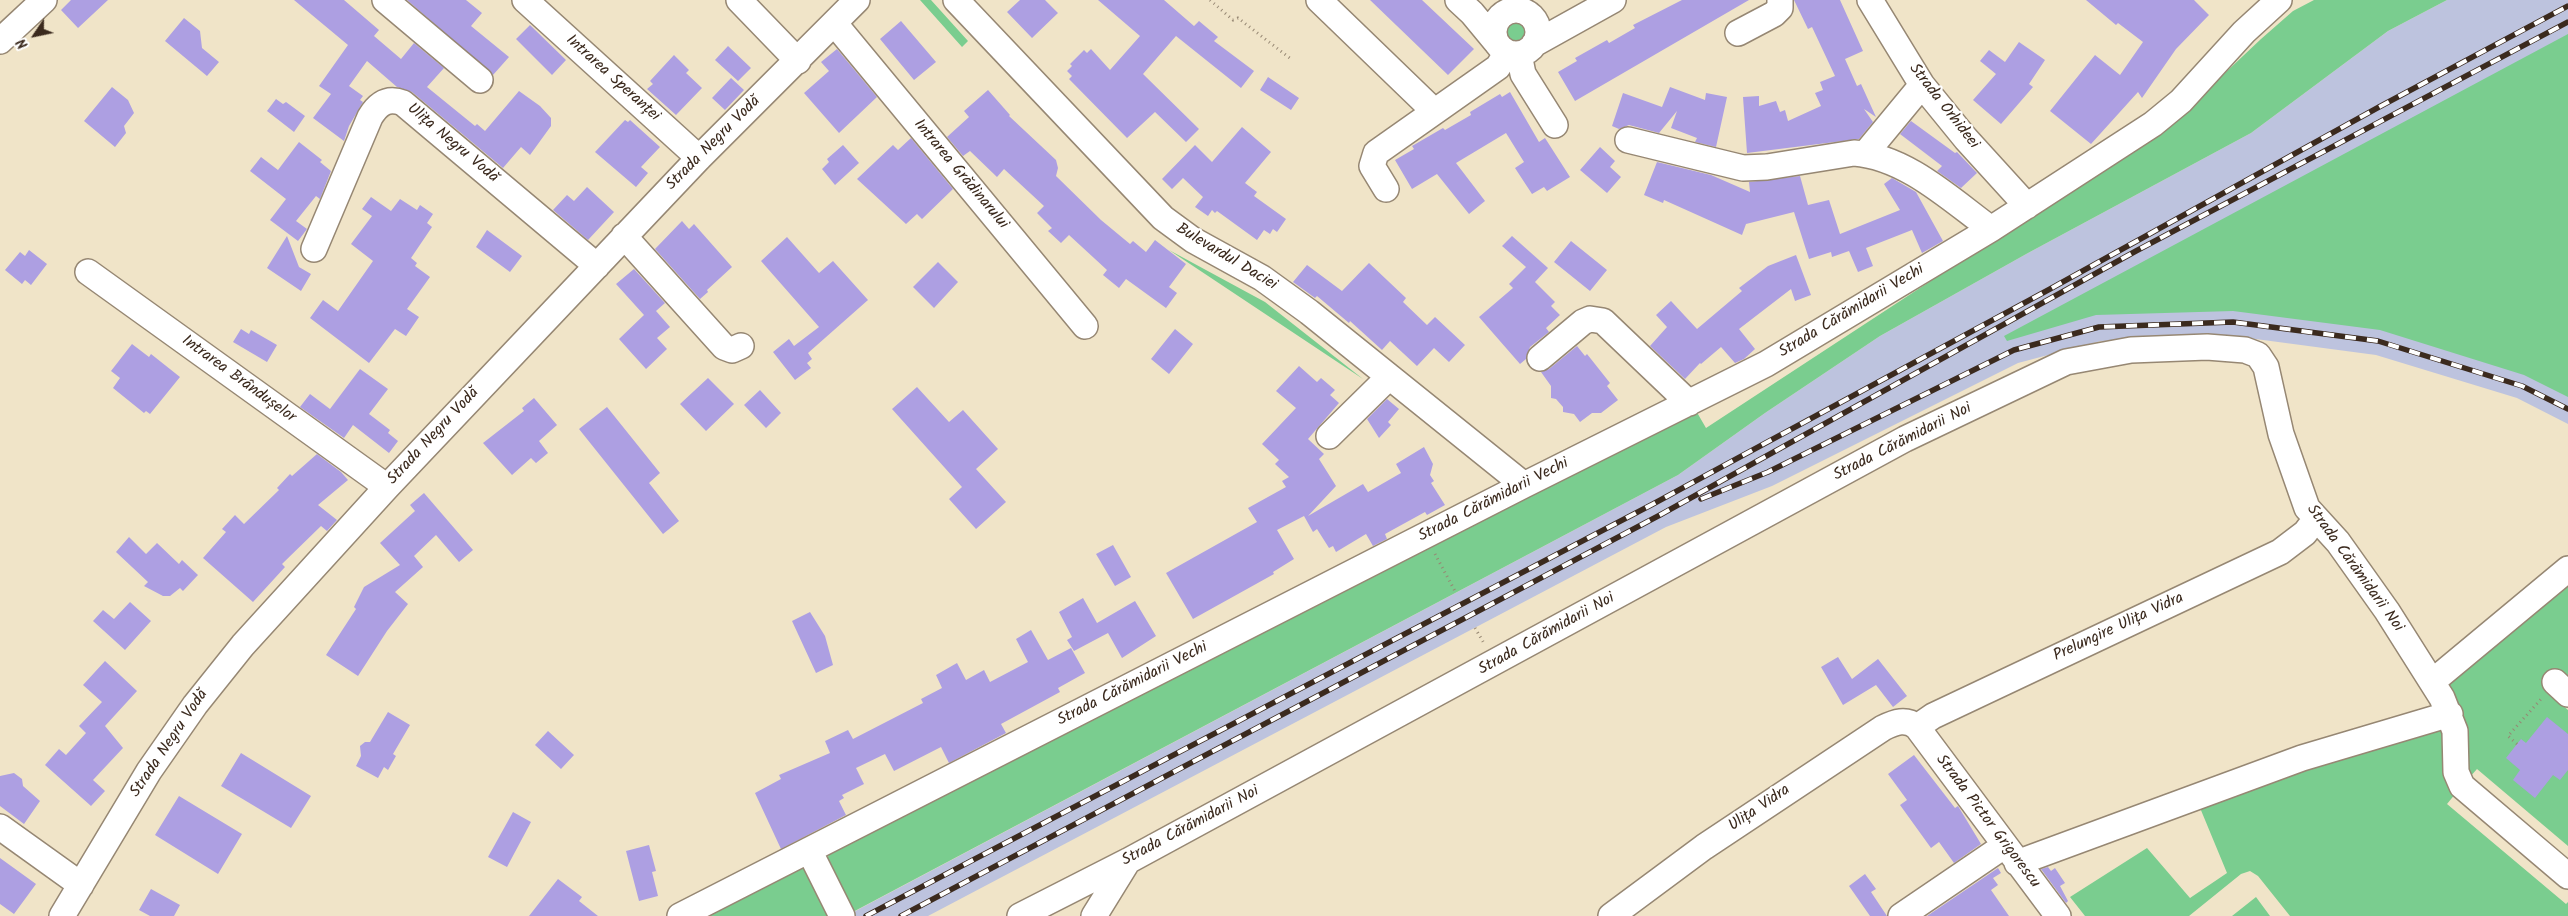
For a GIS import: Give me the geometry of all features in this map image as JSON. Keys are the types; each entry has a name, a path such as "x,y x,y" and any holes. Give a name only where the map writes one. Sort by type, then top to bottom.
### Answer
{"street":[{"path":"0,41 44,0"},
{"path":"385,0 480,80"},
{"name":"Intrarea Speranței","path":"524,0 699,158"},
{"path":"739,0 798,61"},
{"name":"Strada Negru Vodă","path":"62,916 149,771 194,705 243,646 387,487 624,236 857,0"},
{"name":"Bulevardul Daciei","path":"956,0 1163,218 1193,240 1262,278 1309,312 1524,485"},
{"path":"1319,0 1434,111"},
{"path":"1458,0 1514,48 1523,74 1555,125"},
{"path":"1386,189 1372,166 1372,159 1376,153 1498,67 1514,48 1538,32 1530,15 1479,0"},
{"path":"1738,33 1774,14 1780,8 1780,0"},
{"name":"Strada Orhideei","path":"1870,0 1922,85 1966,139 2026,206"},
{"path":"1514,48 1608,2"},
{"path":"1514,48 1494,31 1496,20 1505,12 1518,10 1561,12 1608,2"},
{"name":"Strada Cărămidarii Vechi","path":"680,916 1524,485 1766,364 1991,229 2137,135 2168,112 2268,5"},
{"name":"Intrarea Grădinarului","path":"835,24 1085,326"},
{"path":"1865,154 1922,85"},
{"name":"Ulița Negru Vodă","path":"314,249 370,117 383,102 393,99 402,103 597,266"},
{"path":"1628,140 1743,168 1767,167 1854,153 1865,154 1892,162 1918,176 1991,229"},
{"path":"624,236 724,347 732,350 741,346"},
{"name":"Intrarea Brândușelor","path":"88,272 387,487"},
{"path":"1540,358 1583,322 1590,319 1603,321 1689,403"},
{"name":"Strada Cărămidarii Noi","path":"1020,916 1128,861 1905,440 2066,362 2130,350 2207,347 2245,350 2258,355 2266,367 2281,434 2303,499 2315,520 2338,542 2387,611 2450,714 2455,730 2456,772 2462,786 2568,876"},
{"path":"1328,436 1389,377"},
{"name":"Prelungire Ulița Vidra","path":"1917,727 1933,716 2280,552 2305,533 2315,520"},
{"path":"2432,682 2568,570"},
{"path":"1901,916 2010,855 2302,758 2450,714"},
{"name":"Ulița Vidra","path":"1611,916 1704,847 1883,728 1902,721 1910,722 1917,727"},
{"name":"Strada Pictor Grigorescu","path":"1917,727 2010,855 2058,916"},
{"path":"0,827 81,885"},
{"path":"809,850 842,916"},
{"path":"1094,916 1128,861"}],"path":[{"path":"1210,0 1233,20 1238,18 1291,59"},
{"path":"1425,536 1456,593"},
{"path":"2517,744 2508,736 2562,688"}],"shaded area":[{"path":"2447,0 2568,0 2568,424 2517,398 2376,355 2233,336 2101,341 2018,363 1772,486 1666,527 928,916 846,916 1678,475 1765,413 1880,336 2028,253 2251,133 2388,31"}],"green space":[{"path":"920,0 931,0 968,41 962,47"},
{"path":"2314,0 2447,0 2388,31 2251,133 2028,253 1880,336 1765,413 1678,475 851,913 826,861 831,850 1695,409 1706,428 2172,123 2293,11"},
{"path":"1515,21 1522,24 1525,31 1522,38 1515,41 1508,38 1505,31 1508,24"},
{"path":"2568,34 2568,397 2524,375 2380,330 2233,311 2096,315 2007,341 2004,336"},
{"path":"1169,250 1265,302 1363,379"},
{"path":"2568,583 2568,677 2563,673 2547,692 2568,710 2568,846 2477,769 2469,778 2443,684"},
{"path":"2444,723 2456,793 2447,804 2566,904 2568,902 2568,916 2290,916 2258,876 2250,871 2241,874 2189,916 2085,916 2070,897 2147,848 2190,898 2227,873 2198,803"},
{"path":"800,867 805,868 832,916 699,916"},
{"path":"2256,897 2270,916 2232,916"}],"building":[{"path":"71,0 108,0 78,28 61,10"},
{"path":"294,0 344,0 379,30 374,36 401,59 414,43 444,68 427,87 475,126 477,124 485,131 519,91 540,106 551,118 551,126 530,155 521,147 503,168 412,92 397,87 367,61 349,86 363,96 360,100 363,102 349,126 344,141 313,118 331,94 319,86 348,45"},
{"path":"407,0 466,0 482,13 471,26 509,57 493,75"},
{"path":"1020,0 1045,0 1058,13 1032,38 1007,12"},
{"path":"1098,0 1164,0 1194,26 1199,21 1218,37 1214,41 1254,71 1241,88 1176,36 1143,74 1199,129 1186,142 1155,112 1127,138 1069,79 1072,76 1067,71 1072,66 1070,64 1084,50 1087,53 1091,49 1110,70 1140,36"},
{"path":"1370,0 1422,0 1474,49 1448,75"},
{"path":"1682,0 1749,0 1575,101 1558,72 1577,61 1575,58 1607,40 1609,43 1635,28 1633,25"},
{"path":"1794,0 1840,0 1863,51 1845,59 1857,86 1861,84 1876,117 1864,109 1873,122 1859,139 1747,153 1743,97 1759,96 1759,106 1776,101 1780,112 1785,110 1788,121 1821,106 1815,93 1823,90 1820,82 1835,76 1812,27 1808,29"},
{"path":"2086,0 2194,0 2209,15 2176,49 2142,98 2138,92 2091,144 2050,111 2095,55 2120,75 2143,42 2118,23 2116,25"},
{"path":"184,18 200,31 202,48 219,62 207,76 165,41"},
{"path":"901,21 936,62 914,80 880,39"},
{"path":"530,25 566,60 552,75 516,39"},
{"path":"2019,42 2045,60 2029,84 2033,87 2001,124 1973,100 1996,74 1980,61 1989,50 2005,62"},
{"path":"728,46 751,68 738,81 715,60"},
{"path":"837,49 877,97 839,133 804,93 829,71 821,62"},
{"path":"674,55 689,70 686,73 702,88 676,115 647,89 653,84 650,81"},
{"path":"1268,77 1299,98 1291,110 1260,90"},
{"path":"731,78 744,90 725,110 712,98"},
{"path":"112,87 128,100 134,113 124,126 126,133 115,147 84,121"},
{"path":"1670,87 1705,100 1706,93 1727,97 1716,147 1695,142 1697,138 1671,128 1677,111 1659,133 1629,125 1619,129 1612,126 1623,93 1662,107"},
{"path":"988,90 1009,116 1056,160 1058,168 1056,176 1101,220 1130,244 1133,241 1146,252 1155,240 1186,264 1169,287 1177,293 1166,308 1126,279 1119,288 1103,275 1107,270 1069,235 1061,243 1048,231 1052,228 1037,213 1044,206 1004,169 997,177 970,151 963,156 947,137 969,117 964,111"},
{"path":"1510,92 1539,142 1545,138 1570,177 1547,191 1544,187 1532,194 1515,168 1524,162 1506,133 1456,163 1485,201 1469,214 1437,174 1412,189 1395,160 1414,149 1412,146 1443,128 1445,130 1471,115 1470,112 1500,94 1502,97"},
{"path":"276,99 283,104 286,102 305,116 294,132 267,111"},
{"path":"625,120 628,122 630,120 660,147 641,167 648,173 636,187 595,152"},
{"path":"1911,121 1955,153 1957,152 1977,173 1961,188 1937,171 1942,166 1900,134"},
{"path":"1242,127 1271,152 1245,183 1257,192 1254,196 1286,219 1277,232 1273,229 1270,234 1264,230 1257,240 1217,211 1215,213 1212,210 1208,216 1195,207 1203,197 1183,178 1172,189 1162,179 1195,145 1212,162"},
{"path":"911,138 953,189 922,219 917,214 906,224 857,179 893,145 898,150"},
{"path":"299,142 322,160 320,162 331,171 320,199 316,196 296,221 307,229 298,241 270,220 286,199 250,171 261,157 278,170"},
{"path":"843,145 859,163 835,185 822,169 829,162 827,159"},
{"path":"1600,147 1615,161 1610,167 1621,177 1607,193 1580,170"},
{"path":"1657,162 1711,175 1750,192 1749,182 1800,176 1808,205 1829,200 1840,234 1900,210 1884,184 1892,178 1916,192 1943,241 1922,253 1912,230 1866,248 1873,266 1858,272 1849,251 1832,257 1831,252 1809,259 1794,212 1746,224 1742,235 1664,200 1663,203 1644,195"},
{"path":"587,187 614,212 588,240 553,210 567,195 574,201"},
{"path":"371,197 391,211 400,199 417,210 420,205 433,214 427,223 432,227 411,258 417,263 415,266 430,277 407,309 419,317 406,336 395,329 369,363 310,318 323,300 338,311 373,261 351,244 372,216 362,209"},
{"path":"682,221 689,229 694,224 732,267 700,299 655,249"},
{"path":"487,230 522,256 510,272 476,247"},
{"path":"287,236 299,267 311,274 301,291 267,268"},
{"path":"1512,236 1548,268 1535,282 1555,302 1551,306 1560,315 1546,328 1549,332 1530,347 1526,359 1520,364 1479,317 1513,288 1509,284 1526,267 1502,246"},
{"path":"787,237 819,273 833,261 868,300 808,353 812,359 807,363 811,368 795,380 773,352 789,339 794,346 819,327 761,261"},
{"path":"1571,241 1607,270 1590,291 1554,262"},
{"path":"29,250 47,264 31,285 25,280 22,284 5,270 20,252 25,256"},
{"path":"1796,255 1811,295 1795,301 1791,289 1739,329 1755,349 1744,359 1735,363 1721,347 1700,363 1685,379 1650,346 1667,327 1656,315 1671,301 1697,329 1742,291 1739,288 1768,266"},
{"path":"938,262 958,282 934,308 913,287"},
{"path":"1369,263 1406,298 1403,302 1427,325 1435,317 1465,345 1449,362 1434,348 1417,366 1390,341 1382,350 1350,321 1349,323 1317,296 1315,298 1293,282 1307,265 1342,291"},
{"path":"634,269 665,303 656,311 670,327 657,338 667,349 646,369 619,339 644,315 616,284"},
{"path":"241,329 249,334 251,330 277,345 267,362 233,342"},
{"path":"1175,329 1193,344 1169,374 1151,359"},
{"path":"132,344 149,357 151,354 180,377 150,414 146,411 144,413 113,388 120,378 111,371"},
{"path":"1577,346 1585,356 1587,354 1610,383 1607,386 1618,400 1601,413 1592,413 1580,422 1574,414 1563,412 1563,407 1556,399 1551,398 1551,386 1541,372 1549,369"},
{"path":"1299,366 1317,382 1321,378 1335,390 1330,395 1339,403 1308,439 1324,454 1319,459 1336,486 1308,516 1363,484 1368,492 1401,473 1396,464 1424,447 1433,464 1430,475 1434,481 1431,483 1445,505 1427,515 1425,512 1385,534 1387,539 1373,546 1366,534 1336,552 1333,546 1329,548 1317,529 1313,532 1304,516 1277,530 1294,559 1273,572 1274,574 1193,619 1166,573 1257,522 1248,508 1286,487 1282,481 1289,477 1275,464 1279,460 1262,444 1296,408 1276,391"},
{"path":"360,369 388,389 369,414 390,430 388,433 398,441 389,453 353,425 344,438 300,407 310,394 330,409"},
{"path":"708,378 734,404 706,431 680,404"},
{"path":"917,387 949,422 963,410 998,449 976,469 1006,502 976,529 949,499 962,487 892,409"},
{"path":"760,390 781,413 766,428 744,405"},
{"path":"534,398 557,425 539,441 548,453 536,463 531,458 512,475 483,443 524,411 522,408"},
{"path":"1387,399 1399,409 1388,422 1391,425 1379,438 1367,419"},
{"path":"607,407 660,473 649,483 679,521 663,534 579,429"},
{"path":"317,454 341,472 348,480 318,505 337,520 327,531 321,526 282,564 285,567 253,602 203,558 226,532 222,529 235,515 244,524 279,490 277,488 290,474 292,476"},
{"path":"424,493 473,550 459,562 436,535 414,556 423,567 395,592 408,604 387,631 358,676 326,655 356,609 354,607 364,587 400,565 380,543 415,511 410,505"},
{"path":"129,537 146,554 157,543 179,564 182,560 198,575 183,591 180,588 170,596 163,596 144,586 148,582 116,552"},
{"path":"1113,545 1131,577 1115,586 1096,554"},
{"path":"1083,598 1097,623 1135,601 1156,636 1122,658 1108,633 1074,651 1067,640 1072,637 1059,612"},
{"path":"130,602 151,621 125,650 93,621 103,610 114,619"},
{"path":"810,612 825,636 833,665 816,673 792,621"},
{"path":"1031,630 1048,660 1071,648 1085,673 1058,688 1060,692 1001,724 1006,733 949,763 941,747 894,771 885,754 856,768 864,784 842,795 844,798 839,801 846,815 781,849 755,793 781,779 779,775 830,753 825,741 848,730 853,739 923,703 921,699 942,688 936,675 957,663 966,680 984,670 990,682 1028,662 1016,639"},
{"path":"1838,657 1852,679 1878,659 1907,696 1893,707 1876,685 1843,705 1821,667"},
{"path":"105,661 137,691 105,726 123,748 93,780 105,791 91,806 45,765 59,749 66,755 86,733 79,726 102,702 83,685"},
{"path":"388,712 410,725 393,754 396,756 388,770 384,767 378,778 356,766 361,756 360,746 365,742 370,742"},
{"path":"2547,717 2568,734 2568,770 2560,780 2553,775 2535,798 2513,780 2520,770 2506,758 2521,739 2526,743"},
{"path":"548,731 574,755 561,769 535,745"},
{"path":"241,753 311,796 291,828 221,786"},
{"path":"1914,755 1955,808 1958,806 1981,844 1954,863 1939,842 1931,848 1900,805 1907,800 1888,774"},
{"path":"14,773 22,779 23,786 40,801 24,824 0,806 0,776"},
{"path":"179,796 242,834 218,874 155,835"},
{"path":"513,812 531,822 507,867 488,857"},
{"path":"649,845 656,871 652,872 658,896 639,901 626,851"},
{"path":"0,858 36,884 14,914 0,904"},
{"path":"2048,867 2051,871 2055,868 2065,883 2060,886 2068,901 2066,903 2041,869"},
{"path":"1998,868 2001,873 1993,878 1998,885 1991,890 2009,916 1927,916"},
{"path":"1865,874 1876,889 1871,892 1887,916 1870,916 1849,886"},
{"path":"558,879 582,897 579,901 598,916 529,916"},
{"path":"151,889 180,905 174,916 150,916 139,910"}],"railway":[{"path":"866,916 1653,504 2050,289 2379,107 2568,6"},
{"path":"901,916 1660,515 2136,251 2568,22"},
{"path":"1701,499 1768,472 2014,350 2099,327 2233,322 2378,341 2522,386 2568,409"}]}
